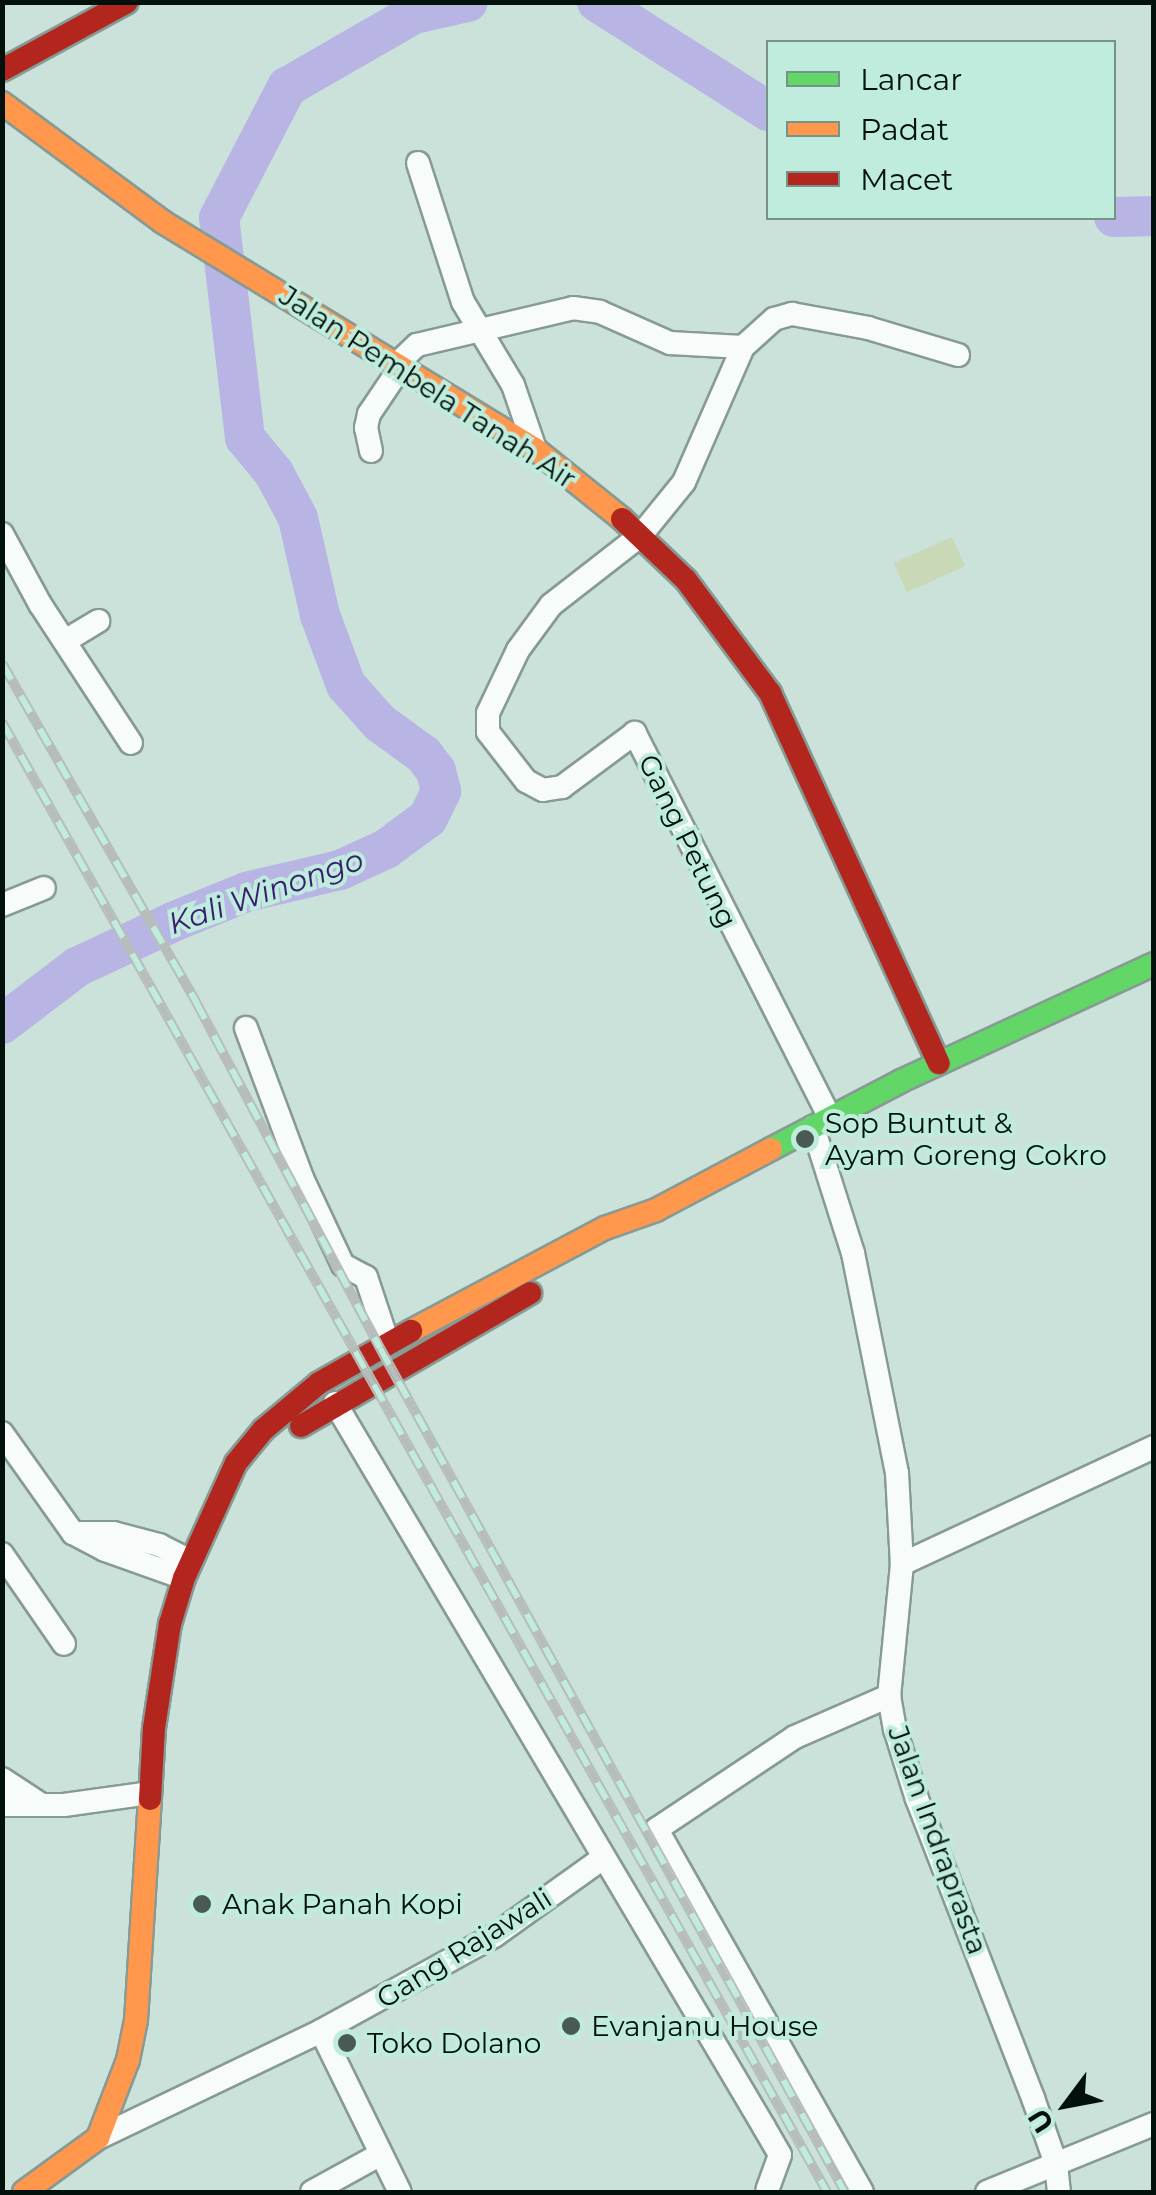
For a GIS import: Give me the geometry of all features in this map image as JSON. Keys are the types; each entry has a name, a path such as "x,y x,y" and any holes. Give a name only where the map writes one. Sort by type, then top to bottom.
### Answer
{"main road":[{"path":"3,69 127,2"},
{"name":"Jalan Pembela Tanah Air","path":"2,103 163,222 535,449 640,535 731,635 770,694 939,1064"},
{"path":"24,2192 98,2138 128,2060 136,2020 158,1682 187,1569 236,1463 279,1415 319,1382 587,1236 656,1210 821,1122 1154,964"},
{"path":"221,1498 294,1431 336,1403 608,1247 656,1210"}],"street":[{"path":"418,163 463,302 513,385 535,449"},
{"path":"371,451 366,428 369,414 398,366 417,345 573,308 600,312 670,343 744,347"},
{"path":"640,535 684,482 744,347 774,318 792,314 902,336 958,356"},
{"path":"2,534 64,641 131,742"},
{"name":"Gang Petung","path":"640,535 551,605 518,650 490,707 488,732 526,781 542,790 562,786 635,733 821,1122"},
{"path":"64,641 98,621"},
{"path":"2,905 44,888"},
{"path":"246,1028 302,1178 343,1265 366,1277 388,1343"},
{"name":"Jalan Indraprasta","path":"821,1122 879,1372 897,1473 902,1564 889,1696 917,1800 1056,2164 1059,2192"},
{"path":"336,1403 780,2155 764,2192"},
{"path":"2,1432 73,1532 113,1533 159,1545 187,1569"},
{"path":"902,1564 1154,1447"},
{"path":"2,1554 64,1644"},
{"path":"862,2192 658,1828 795,1737 889,1696"},
{"path":"2,1779 42,1805"},
{"path":"6,1809 149,1794"},
{"name":"Gang Rajawali","path":"98,2138 321,2032 494,1936 604,1858"},
{"path":"321,2032 400,2192"},
{"path":"986,2192 1154,2124"},
{"path":"312,2192 379,2155"}],"green space":[{"path":"952,537 965,566 907,592 894,563"}],"waterway":[{"name":"Kali Winongo","path":"2,1024 77,967 175,921 246,892 340,870 386,849 428,818 441,791 436,771 424,755 380,723 346,685 320,615 298,518 274,473 245,438 219,218 287,87 414,14 468,2"},
{"name":"Kali Winongo","path":"597,2 766,110"},
{"name":"Kali Winongo","path":"1116,217 1154,216"}],"railway":[{"path":"2,663 196,1002 380,1348 845,2192"},
{"path":"2,722 827,2192"}],"traffic: fast":[{"path":"771,1149 901,1081 1154,964"}],"traffic: slow":[{"path":"2,103 163,222 535,449 622,519"},
{"path":"411,1331 605,1228 656,1210 771,1149"},
{"path":"24,2192 98,2138 128,2060 136,2020 150,1799"}],"traffic: jam":[{"path":"2,70 127,2"},
{"path":"622,519 686,580 770,693 939,1063"},
{"path":"301,1426 530,1293"},
{"path":"150,1799 154,1728 170,1624 184,1578 236,1463 263,1430 319,1383 411,1331"}],"place":[{"name":"Sop Buntut & Ayam Goreng Cokro","path":"805,1139"},
{"name":"Anak Panah Kopi","path":"202,1904"},
{"name":"Evanjanu House","path":"571,2026"},
{"name":"Toko Dolano","path":"347,2043"}]}
